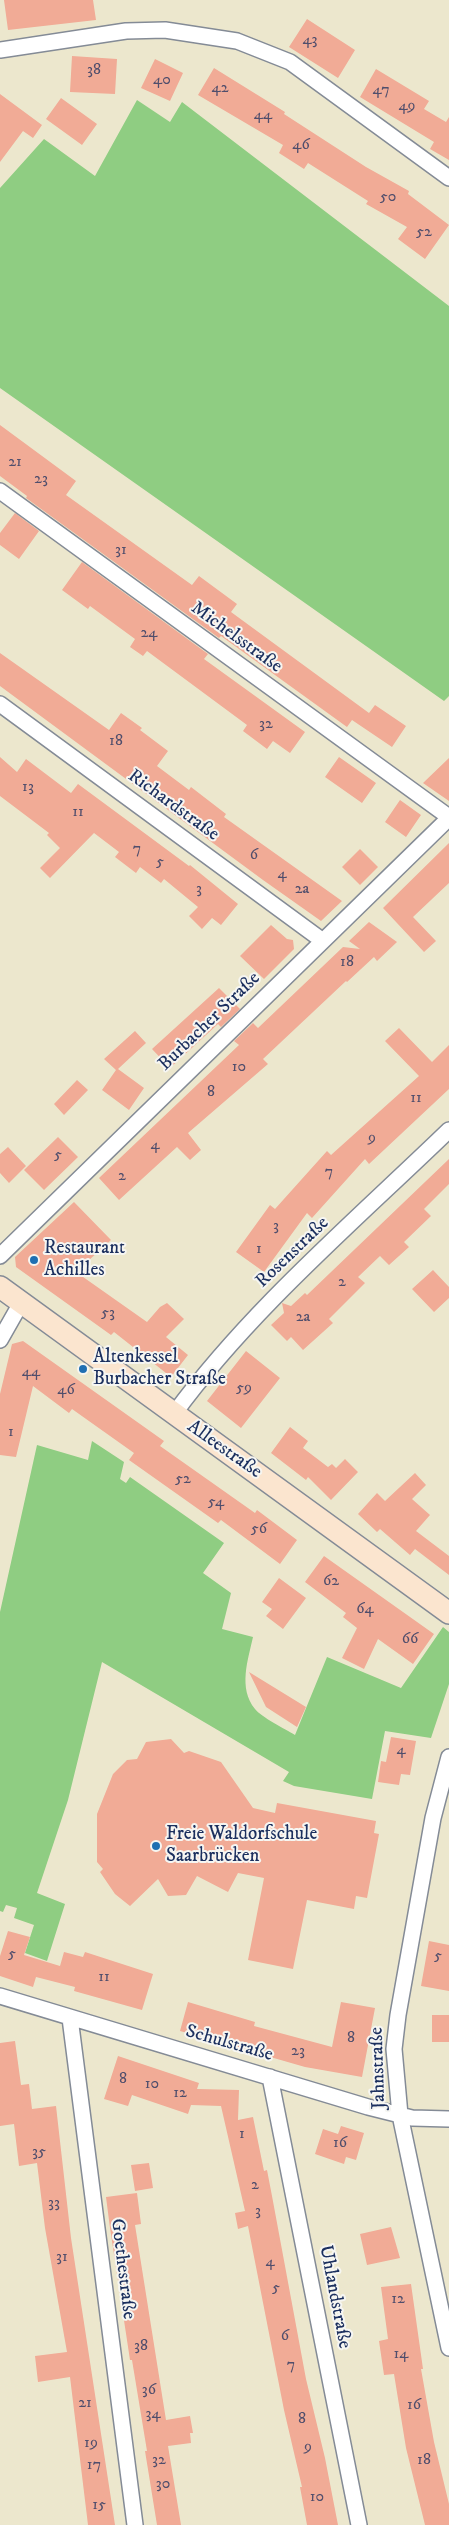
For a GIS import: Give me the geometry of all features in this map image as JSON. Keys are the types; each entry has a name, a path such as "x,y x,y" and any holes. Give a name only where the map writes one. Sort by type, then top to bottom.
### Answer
{"street":[{"path":"0,50 126,32 166,30 237,40 290,62 449,178"},
{"name":"Michelsstraße","path":"0,492 449,817"},
{"name":"Richardstraße","path":"0,704 323,940"},
{"name":"Burbacher Straße","path":"0,1256 449,817"},
{"name":"Rosenstraße","path":"174,1414 205,1374 257,1316 449,1130"},
{"name":"Alleestraße","path":"0,1287 449,1613"},
{"path":"0,1340 21,1302"},
{"name":"Jahnstraße","path":"449,1757 433,1818 398,2015 394,2049 400,2115 449,2348"},
{"name":"Schulstraße","path":"0,1996 400,2115 412,2118 449,2119"},
{"name":"Goethestraße","path":"70,2018 135,2525"},
{"name":"Uhlandstraße","path":"270,2077 359,2525"}],"green space":[{"path":"137,100 170,122 182,102 449,306 449,696 444,701 0,388 0,188 44,139 95,176"},
{"path":"92,1441 124,1462 120,1479 126,1483 130,1477 224,1543 203,1573 231,1593 222,1629 253,1637 247,1664 247,1692 255,1709 262,1716 295,1735 327,1657 401,1688 443,1627 449,1632 449,1684 431,1738 385,1731 372,1799 294,1786 283,1781 289,1772 102,1662 68,1800 37,1893 65,1904 47,1961 25,1953 34,1925 14,1918 17,1908 6,1905 3,1912 0,1911 0,1612 37,1445 88,1460"}],"building":[{"path":"4,0 93,0 96,20 8,30"},
{"path":"307,19 355,50 338,78 289,47"},
{"path":"72,56 117,59 115,94 70,92"},
{"path":"155,59 183,73 170,101 141,88"},
{"path":"214,68 285,112 284,114 366,167 409,191 408,194 449,225 425,259 398,239 407,227 366,204 368,201 308,163 304,169 279,153 283,145 198,95"},
{"path":"376,69 429,101 424,109 446,122 449,117 449,160 430,149 434,142 360,97"},
{"path":"0,94 42,125 33,138 23,131 0,162"},
{"path":"61,98 97,124 82,145 46,119"},
{"path":"0,425 76,481 66,495 192,585 199,576 237,604 231,612 369,713 375,705 406,726 392,747 352,720 347,727 221,636 219,638 26,498 27,496 0,476"},
{"path":"15,513 39,531 19,559 0,545 0,533"},
{"path":"82,562 208,654 204,659 305,732 290,753 273,741 267,749 243,731 247,725 147,651 143,656 130,647 135,639 90,606 88,609 62,590"},
{"path":"0,653 109,730 121,713 142,728 140,730 168,751 157,766 189,790 191,787 226,814 224,817 342,901 321,921 263,880 0,686"},
{"path":"0,757 17,772 26,759 71,793 78,784 190,865 238,904 221,925 212,918 202,929 189,916 198,907 164,879 161,883 140,867 136,873 115,857 119,852 94,833 50,878 40,868 60,848 47,835 49,833 0,796"},
{"path":"339,757 376,783 362,803 325,777"},
{"path":"449,758 449,801 423,783"},
{"path":"400,800 421,815 406,837 385,822"},
{"path":"449,843 449,883 413,917 436,941 424,952 383,908"},
{"path":"360,849 378,867 360,885 342,867"},
{"path":"369,922 397,942 377,961 374,957 346,981 263,1059 268,1064 188,1133 201,1150 190,1160 177,1147 119,1200 99,1178 239,1045 234,1041 253,1023 258,1028 343,947 360,949 349,941"},
{"path":"271,925 287,939 293,940 294,949 264,979 240,956"},
{"path":"219,988 240,1009 221,1027 218,1024 170,1068 152,1049"},
{"path":"399,1028 432,1062 449,1045 449,1089 369,1164 365,1159 312,1218 307,1213 264,1272 236,1252 270,1205 275,1209 327,1151 331,1155 419,1076 385,1041"},
{"path":"135,1031 146,1043 118,1069 144,1088 129,1110 102,1090 116,1070 104,1059"},
{"path":"77,1080 88,1090 64,1115 54,1104"},
{"path":"58,1137 78,1157 44,1190 24,1170"},
{"path":"8,1147 26,1166 9,1183 0,1173 0,1154"},
{"path":"449,1159 449,1184 424,1209 431,1216 404,1242 409,1247 389,1265 380,1256 358,1277 365,1283 329,1319 333,1323 303,1350 291,1337 287,1341 271,1325 284,1313 282,1303 291,1306 305,1293 307,1295"},
{"path":"74,1202 111,1240 76,1272 147,1322 160,1307 167,1303 184,1319 166,1337 188,1355 171,1377 114,1332 111,1335 16,1267 15,1257"},
{"path":"433,1270 449,1287 449,1298 434,1312 412,1289"},
{"path":"23,1341 164,1441 160,1446 255,1513 257,1510 297,1540 280,1564 221,1520 218,1523 129,1460 134,1453 72,1409 69,1413 33,1386 16,1457 0,1455 0,1394 12,1344"},
{"path":"246,1351 280,1378 241,1428 207,1401"},
{"path":"290,1427 308,1441 303,1448 328,1467 332,1464 336,1468 345,1459 358,1472 331,1500 308,1477 306,1480 271,1453"},
{"path":"415,1473 426,1485 412,1499 430,1515 416,1531 449,1556 449,1575 415,1549 410,1555 380,1529 377,1532 358,1514 377,1493 385,1501"},
{"path":"324,1556 434,1634 413,1664 378,1639 364,1669 342,1658 357,1628 343,1617 346,1613 305,1582"},
{"path":"279,1578 306,1598 283,1629 266,1616 272,1609 262,1602"},
{"path":"249,1672 306,1707 297,1727 266,1707"},
{"path":"391,1737 416,1741 410,1775 401,1774 399,1785 378,1782 381,1761 386,1762"},
{"path":"171,1739 184,1753 189,1751 221,1762 253,1808 275,1813 277,1803 376,1821 374,1833 379,1834 367,1898 356,1896 354,1909 307,1900 293,1969 248,1960 264,1878 238,1873 228,1892 197,1876 186,1895 168,1896 158,1879 130,1906 115,1894 100,1872 103,1869 97,1862 97,1814 113,1774 127,1760 137,1759 146,1742"},
{"path":"8,1931 30,1937 24,1955 60,1966 64,1952 83,1957 85,1952 153,1974 142,2010 74,1991 75,1987 36,1977 33,1987 0,1976 0,1956"},
{"path":"429,1941 449,1945 449,1991 421,1986"},
{"path":"188,2002 255,2022 254,2026 332,2047 341,2002 375,2008 362,2077 305,2067 180,2031"},
{"path":"432,2015 449,2015 449,2042 432,2042"},
{"path":"15,2041 21,2085 29,2084 32,2109 56,2106 71,2238 115,2525 88,2525 70,2377 38,2382 35,2356 67,2352 45,2228 37,2163 19,2166 14,2124 0,2126 0,2043"},
{"path":"118,2056 199,2083 197,2089 239,2090 238,2120 253,2117 264,2171 267,2170 306,2379 325,2458 338,2525 307,2525 300,2487 302,2487 284,2410 248,2226 238,2229 235,2213 245,2211 221,2106 191,2105 188,2114 132,2095 128,2106 104,2099"},
{"path":"341,2126 364,2133 356,2160 346,2157 344,2164 315,2154 323,2129 338,2134"},
{"path":"149,2163 153,2188 135,2191 131,2165"},
{"path":"137,2193 141,2224 135,2225 166,2420 190,2416 193,2433 190,2433 191,2443 168,2446 181,2525 157,2525 145,2451 147,2451 132,2360 130,2360 110,2228 106,2197"},
{"path":"391,2227 400,2258 367,2265 360,2234"},
{"path":"411,2284 423,2369 421,2369 434,2442 449,2504 449,2525 425,2525 406,2448 394,2374 384,2375 379,2341 388,2339 381,2287"}],"place":[{"name":"Restaurant Achilles","path":"34,1260"},
{"name":"Altenkessel Burbacher Straße","path":"83,1369"},
{"name":"Freie Waldorfschule Saarbrücken","path":"156,1846"}]}
